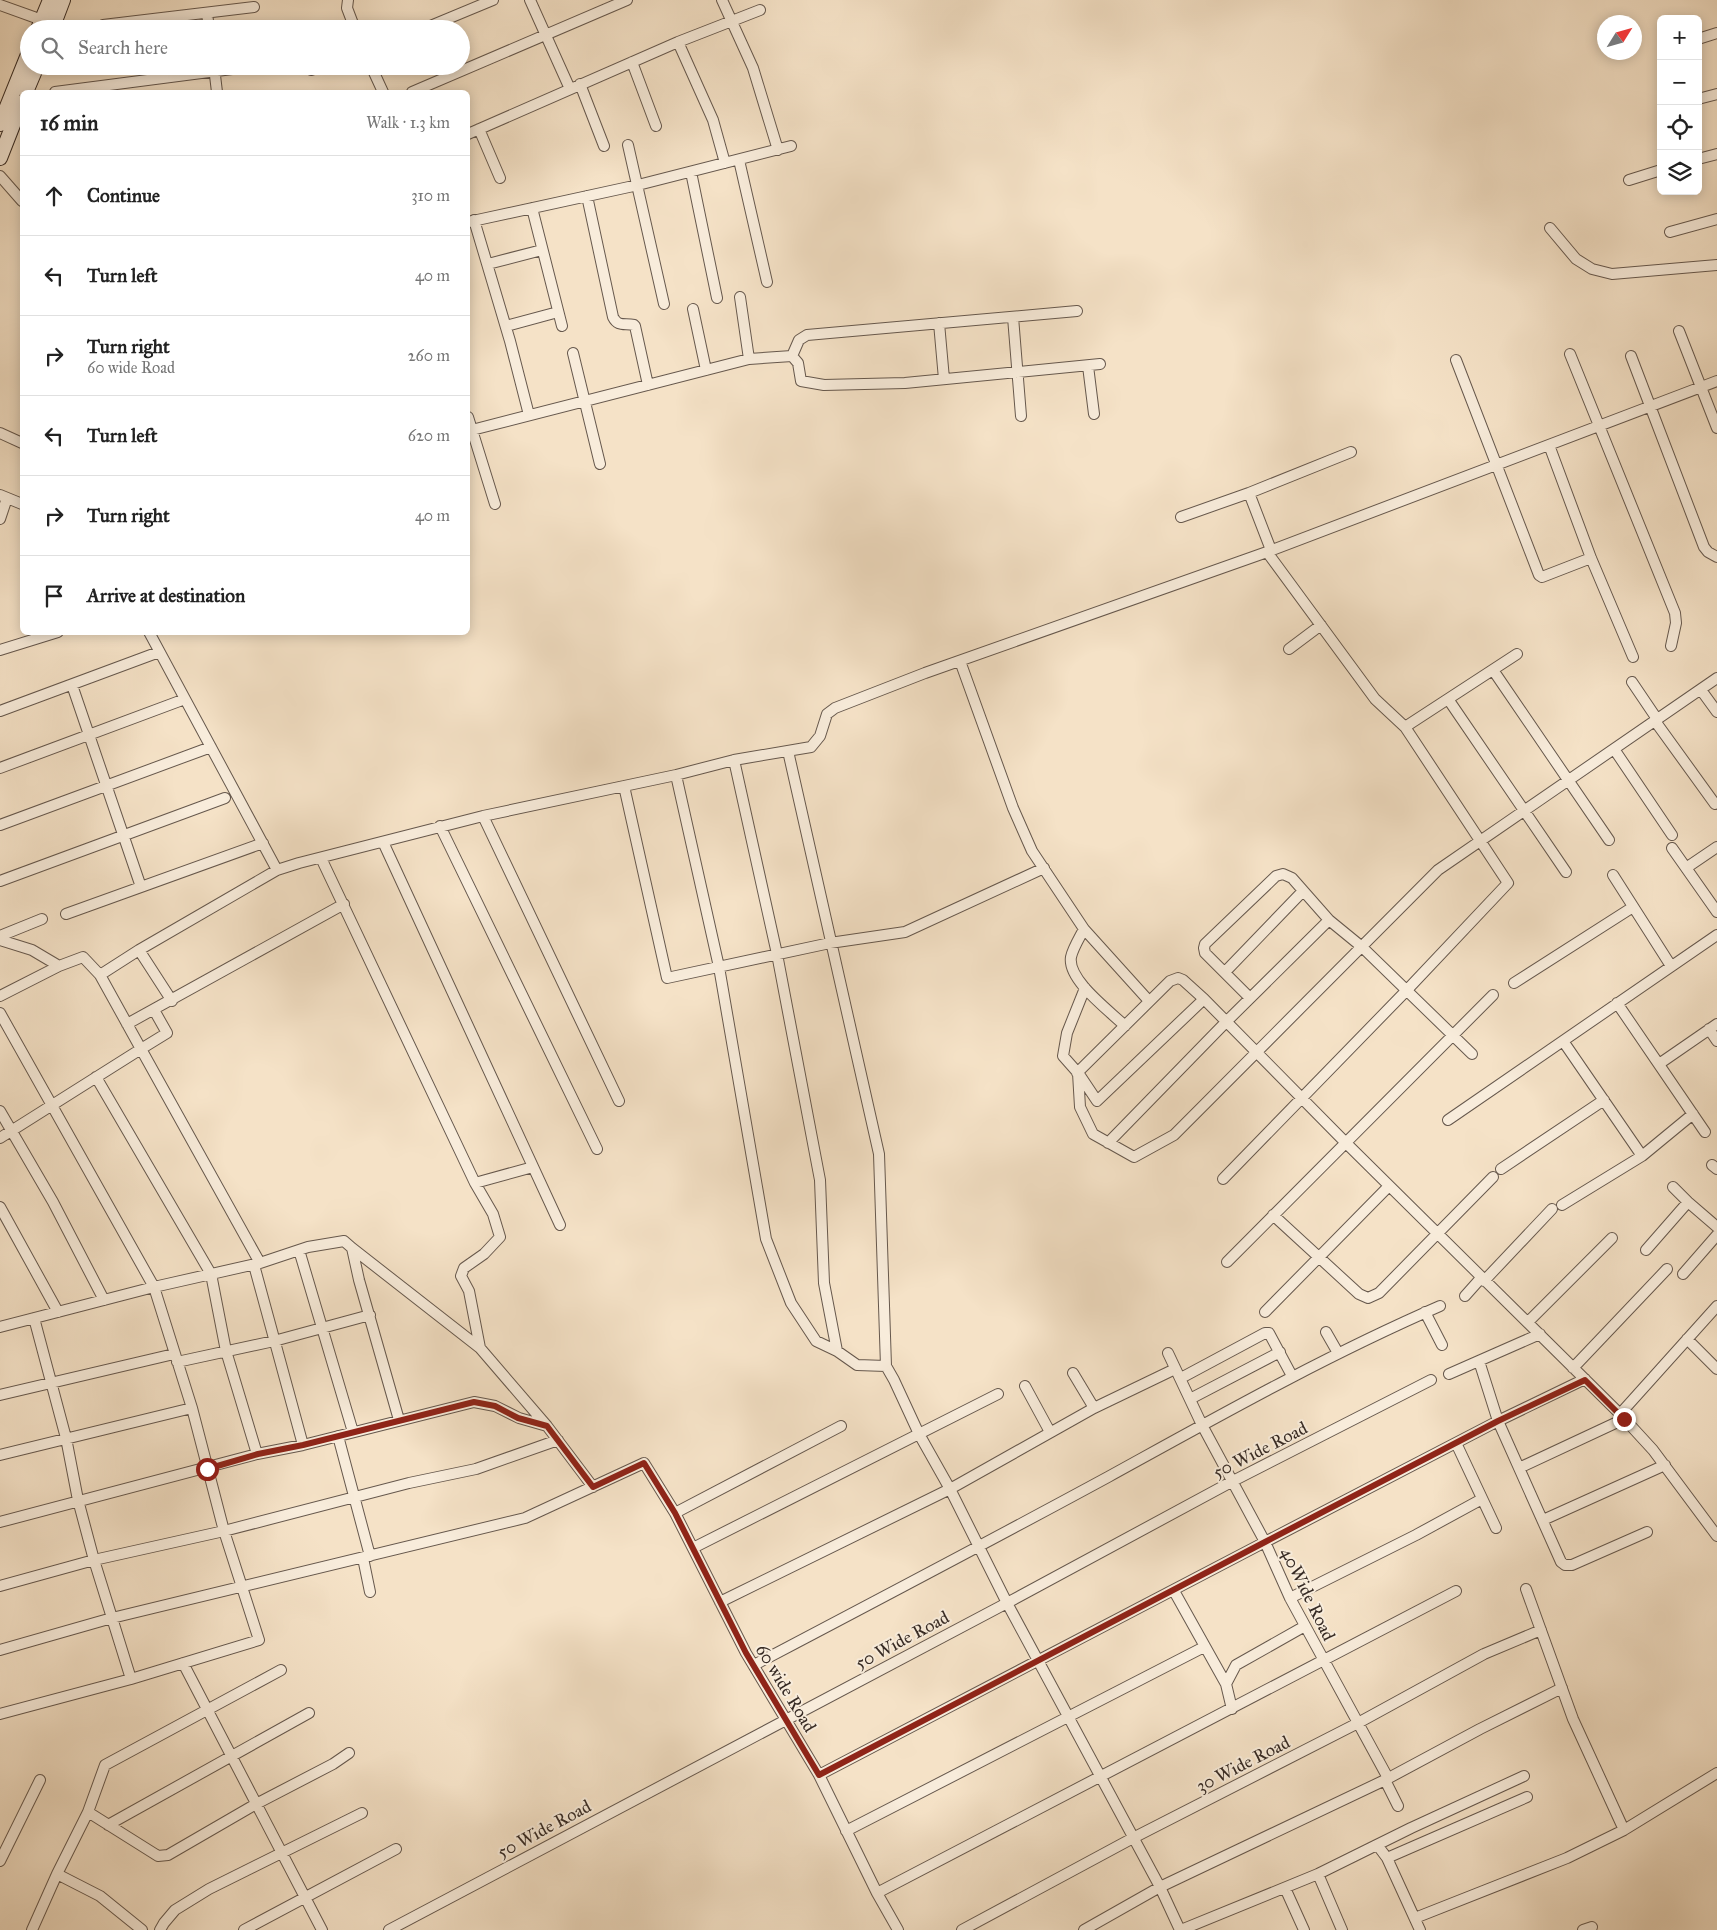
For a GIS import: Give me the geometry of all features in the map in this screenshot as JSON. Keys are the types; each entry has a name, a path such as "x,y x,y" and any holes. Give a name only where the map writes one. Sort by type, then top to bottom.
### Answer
{"main road":[{"path":"45,20 50,0"},
{"path":"48,20 63,0"},
{"path":"0,124 20,74"},
{"path":"27,90 33,75"},
{"path":"0,158 20,107"}],"street":[{"path":"348,0 347,8 352,20"},
{"path":"441,20 470,5 493,0"},
{"path":"530,0 544,35 570,89"},
{"path":"470,67 627,0"},
{"path":"722,0 753,68 778,150"},
{"path":"0,5 31,20"},
{"path":"146,20 254,7"},
{"path":"470,133 678,42 760,10"},
{"path":"207,13 208,20"},
{"path":"1702,38 1717,33"},
{"path":"678,42 713,120 725,163"},
{"path":"632,62 656,126"},
{"path":"82,90 177,75"},
{"path":"216,75 217,90"},
{"path":"375,75 382,90"},
{"path":"417,90 451,75"},
{"path":"580,84 604,146"},
{"path":"1702,98 1717,94"},
{"path":"479,129 500,178"},
{"path":"628,145 664,304"},
{"path":"529,415 488,264 471,221 638,185 792,146"},
{"path":"1702,159 1717,154"},
{"path":"739,160 767,282"},
{"path":"1628,180 1657,171"},
{"path":"691,172 717,298"},
{"path":"0,176 20,199"},
{"path":"587,196 613,317 616,323 635,326 648,385"},
{"path":"532,208 562,326"},
{"path":"1670,232 1717,219"},
{"path":"1550,228 1576,259 1592,269 1612,274 1717,265"},
{"path":"488,264 542,250"},
{"path":"740,297 749,359"},
{"path":"693,309 706,370"},
{"path":"506,326 558,312"},
{"path":"792,356 799,340 807,335 1077,312"},
{"path":"1013,317 1021,416"},
{"path":"939,324 944,379"},
{"path":"1679,331 1717,428"},
{"path":"573,353 600,464"},
{"path":"1570,354 1675,613 1676,623 1671,646"},
{"path":"470,430 749,359 792,356"},
{"path":"792,356 798,363 801,381 815,384 905,383 1100,364"},
{"path":"1631,356 1704,547 1708,552 1717,557"},
{"path":"1456,360 1541,576 1591,558"},
{"path":"1088,366 1094,414"},
{"path":"100,975 277,870 483,816 676,775 734,760 811,747 820,736 827,714 835,708 960,661 1269,551 1717,380"},
{"path":"0,433 20,442"},
{"path":"470,433 495,504"},
{"path":"1549,445 1591,558 1633,657"},
{"path":"1181,517 1249,493 1351,452"},
{"path":"1223,1179 1508,883 1405,727 1375,699 1269,551 1249,493"},
{"path":"0,519 4,496 20,503"},
{"path":"1289,649 1321,625"},
{"path":"0,650 48,635"},
{"path":"150,635 277,870"},
{"path":"0,711 159,652"},
{"path":"1405,727 1517,654"},
{"path":"960,661 1013,808 1032,851 1084,929 1149,1001"},
{"path":"1493,670 1609,840"},
{"path":"1717,678 1438,870 1257,1054 1174,1135 1134,1157 1094,1134 1080,1107 1078,1073 1170,981 1178,978 1183,980 1204,999 1257,1054 1437,1232 1483,1280 1637,1430 1713,1522 1717,1536"},
{"path":"1632,682 1656,720 1715,804"},
{"path":"72,685 141,887"},
{"path":"1701,690 1717,712"},
{"path":"0,768 185,699"},
{"path":"1448,699 1566,872"},
{"path":"0,825 211,747"},
{"path":"1614,749 1672,835"},
{"path":"788,751 879,1154 886,1366 919,1434 950,1489 1007,1603 1160,1888 1180,1930 1193,1928 1318,1874 1524,1776"},
{"path":"734,760 777,954 820,1180 824,1283 837,1351"},
{"path":"676,775 719,967 766,1239 791,1303 816,1341 837,1351 856,1365 886,1366"},
{"path":"624,786 667,978 830,943 905,932 1044,868"},
{"path":"0,881 225,798"},
{"path":"483,816 619,1101"},
{"path":"440,826 597,1149"},
{"path":"383,842 560,1225"},
{"path":"66,914 263,843"},
{"path":"1686,868 1717,847"},
{"path":"1672,848 1717,912"},
{"path":"321,858 475,1183 493,1214 500,1237 484,1254 464,1268 462,1276 469,1291 480,1348"},
{"path":"1250,998 1205,953 1205,944 1276,876 1282,874 1292,878 1329,920 1362,947 1472,1054"},
{"path":"1613,874 1671,966"},
{"path":"1224,972 1303,891"},
{"path":"127,1024 172,1001 205,980 344,904"},
{"path":"1514,983 1634,907"},
{"path":"0,936 42,919"},
{"path":"1108,1143 1329,920"},
{"path":"1084,929 1071,958 1078,981 1124,1026"},
{"path":"1448,1120 1717,934"},
{"path":"0,940 32,950 59,966"},
{"path":"140,950 172,1001"},
{"path":"0,996 59,966 83,957 100,975 257,1264 274,1341 303,1445"},
{"path":"1085,988 1067,1033 1063,1056 1078,1073 1097,1102 1204,999"},
{"path":"1227,1262 1494,995"},
{"path":"1618,1003 1705,1132"},
{"path":"0,1138 168,1033 154,1010"},
{"path":"0,1013 154,1287 192,1408 224,1531 260,1640 131,1679 0,1713"},
{"path":"1659,1064 1713,1027 1717,1041"},
{"path":"1563,1041 1642,1156"},
{"path":"96,1077 211,1274 226,1351 258,1454"},
{"path":"1501,1169 1604,1100"},
{"path":"0,1111 53,1202 104,1300"},
{"path":"1562,1204 1642,1156 1692,1114"},
{"path":"475,1183 533,1167"},
{"path":"1274,1215 1359,1294 1368,1298 1379,1293 1493,1177"},
{"path":"1265,1312 1389,1186"},
{"path":"1673,1187 1717,1227"},
{"path":"1646,1250 1688,1202"},
{"path":"0,1207 58,1312"},
{"path":"1465,1296 1552,1209"},
{"path":"1683,1274 1717,1235"},
{"path":"1528,1322 1612,1238"},
{"path":"0,1327 154,1287 257,1264 299,1250 344,1241 480,1348 547,1426 593,1487 525,1518 112,1618 0,1650"},
{"path":"352,1248 359,1280 399,1420"},
{"path":"299,1250 353,1432"},
{"path":"1573,1368 1667,1270"},
{"path":"754,1665 979,1546 1292,1376 1440,1306"},
{"path":"1519,1468 1622,1417 1717,1306"},
{"path":"1425,1312 1442,1345"},
{"path":"0,1396 52,1382 274,1341 370,1315"},
{"path":"34,1318 66,1438 78,1500 94,1560 131,1679"},
{"path":"1181,1378 1265,1332 1269,1333 1292,1376"},
{"path":"1326,1332 1338,1353"},
{"path":"1449,1374 1540,1334"},
{"path":"1688,1339 1717,1369"},
{"path":"1190,1399 1280,1352"},
{"name":"40Wide Road","path":"1168,1353 1202,1425 1265,1542 1290,1598 1387,1779 1398,1806"},
{"path":"1479,1362 1498,1421 1558,1555 1565,1565 1572,1565 1647,1532"},
{"path":"720,1602 950,1489 1094,1408 1175,1369"},
{"path":"1073,1374 1094,1408"},
{"name":"50 Wide Road","path":"389,1930 1233,1482 1431,1380"},
{"path":"819,1775 1498,1421 1585,1380"},
{"path":"1024,1386 1050,1432"},
{"path":"693,1548 998,1394"},
{"path":"0,1522 78,1500 207,1469 258,1454 303,1445 474,1402 495,1406 518,1418 547,1426"},
{"path":"0,1455 192,1408"},
{"path":"675,1513 841,1426"},
{"path":"338,1436 355,1496 367,1557 370,1592"},
{"path":"0,1586 94,1560 224,1531 355,1496 476,1469 558,1440"},
{"path":"1456,1443 1496,1528"},
{"name":"60 wide Road","path":"593,1487 644,1463 675,1513 754,1665 819,1775 877,1893 898,1930"},
{"path":"1543,1520 1665,1465"},
{"path":"1290,1598 1482,1498"},
{"path":"1526,1589 1580,1735 1624,1830"},
{"path":"1174,1590 1226,1684 1232,1709"},
{"path":"877,1893 1456,1591"},
{"path":"1226,1684 1236,1664 1305,1626"},
{"name":"30 Wide Road","path":"962,1930 1133,1838 1358,1723 1484,1654 1541,1630"},
{"path":"846,1831 1204,1647"},
{"path":"183,1663 322,1930"},
{"path":"32,1930 88,1812 105,1764 281,1670"},
{"path":"1084,1930 1160,1888 1387,1779 1562,1688"},
{"path":"108,1825 309,1713"},
{"path":"88,1812 158,1856 168,1855 256,1804 333,1764 349,1753"},
{"path":"1415,1918 1567,1858 1624,1830 1717,1773"},
{"path":"0,1861 40,1780"},
{"path":"1387,1858 1527,1797"},
{"path":"160,1930 164,1922 176,1910 209,1889 362,1812"},
{"path":"1378,1846 1387,1858 1420,1930"},
{"path":"244,1930 396,1849"},
{"path":"57,1874 100,1896 142,1930"},
{"path":"1318,1874 1342,1930"},
{"path":"1285,1888 1304,1930"}],"route":[{"path":"207,1469 258,1454 303,1445 474,1402 495,1406 518,1418 547,1426 593,1487 644,1463 675,1513 746,1653 819,1775 1498,1421 1585,1380 1624,1419"}]}
